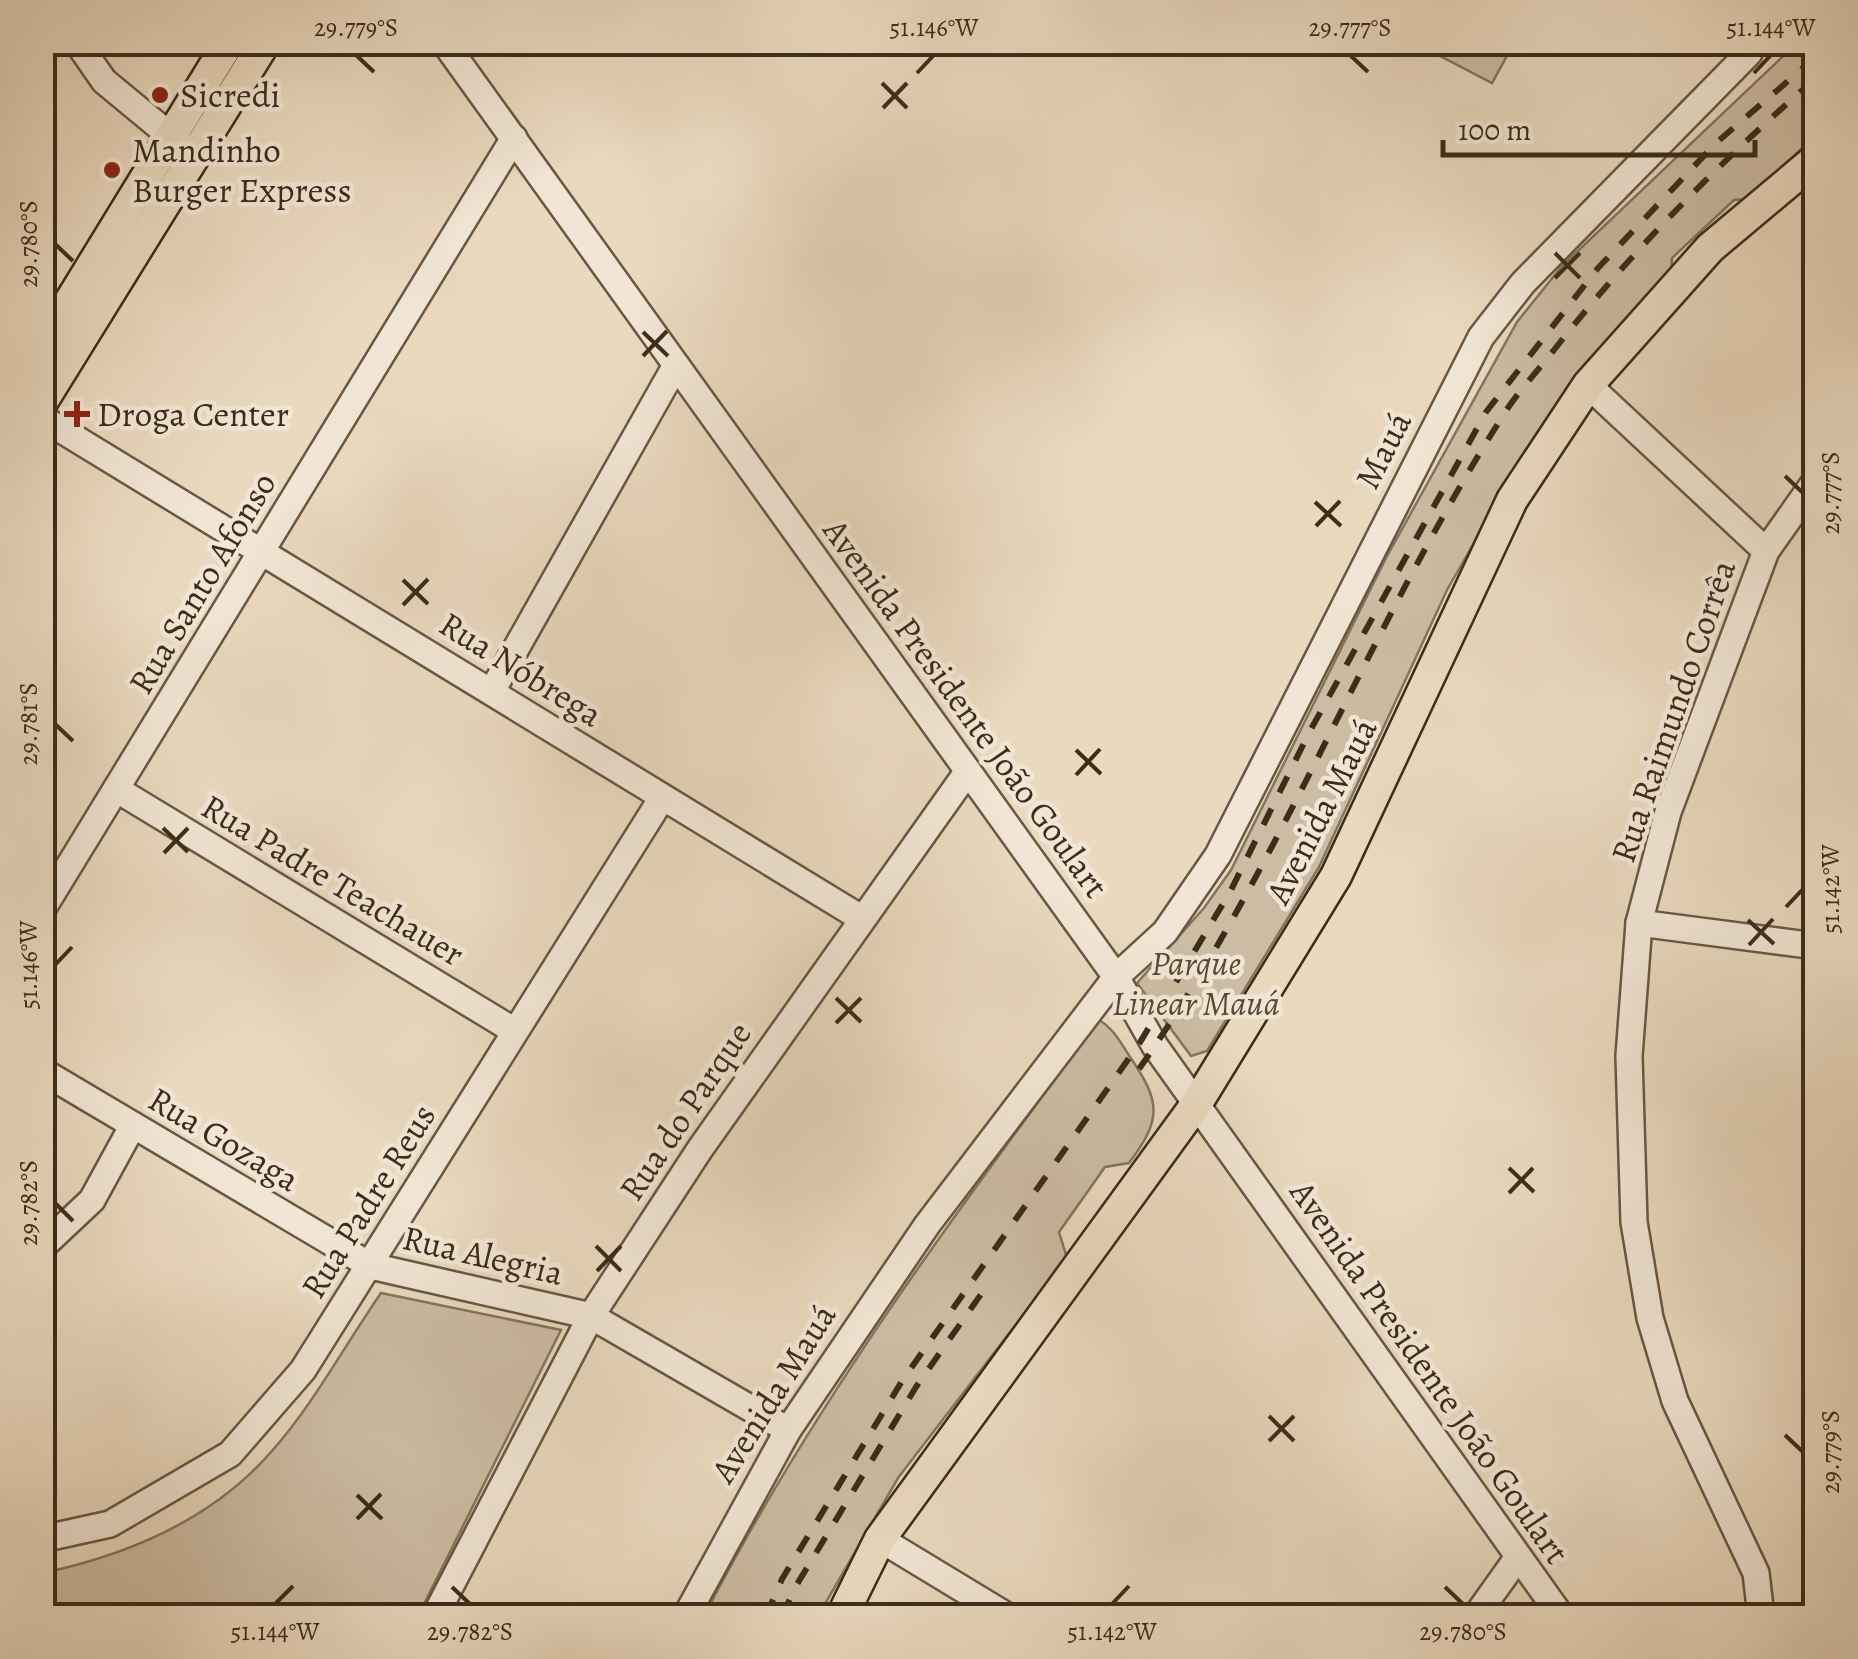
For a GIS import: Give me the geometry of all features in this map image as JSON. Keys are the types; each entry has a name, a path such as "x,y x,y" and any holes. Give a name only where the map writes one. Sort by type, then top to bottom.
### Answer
{"main road":[{"path":"42,347 86,305 156,221 265,42"},
{"path":"42,402 129,207 225,50 247,73"},
{"name":"Avenida Mauá","path":"842,1616 880,1539 1197,1103 1336,876 1512,500 1588,385 1710,248 1816,159"},
{"path":"129,207 156,221"}],"street":[{"path":"76,42 104,81 170,140 198,155"},
{"name":"Avenida Presidente João Goulart","path":"444,42 1116,977 1155,1046 1561,1616"},
{"name":"Mauá","path":"1116,977 1164,932 1218,855 1481,337 1523,283 1750,53"},
{"name":"Rua Santo Afonso","path":"42,910 514,138"},
{"path":"492,691 676,365"},
{"path":"1588,385 1766,551"},
{"name":"Rua Nóbrega","path":"42,418 861,918"},
{"name":"Rua Raimundo Corrêa","path":"1762,1616 1756,1573 1675,1401 1650,1318 1634,1222 1629,1056 1639,923 1668,812 1766,551 1816,480"},
{"name":"Rua do Parque","path":"435,1616 592,1316 861,918 968,770"},
{"name":"Rua Padre Teachauer","path":"116,790 513,1030"},
{"name":"Rua Padre Reus","path":"42,1539 110,1524 230,1454 303,1370 662,798"},
{"path":"1639,923 1816,946"},
{"name":"Avenida Mauá","path":"686,1616 788,1430 927,1225 1116,977"},
{"name":"Rua Gozaga","path":"42,1070 371,1266"},
{"path":"42,1247 92,1200 133,1125"},
{"name":"Rua Alegria","path":"371,1266 592,1316 788,1430"},
{"path":"880,1539 1007,1616"},
{"path":"1476,1616 1518,1557"}],"green space":[{"path":"1415,43 1514,43 1492,83"},
{"name":"Parque Linear Mauá","path":"1797,43 1815,43 1815,136 1748,199 1734,200 1672,258 1671,275 1520,463 1447,590 1319,867 1207,1051 1191,1056 1137,983 1204,908 1231,870 1386,558 1517,322 1562,266"},
{"name":"Parque Linear Mauá","path":"1099,1020 1117,1037 1148,1086 1154,1110 1140,1148 1129,1163 1105,1167 1059,1232 1067,1258 898,1478 818,1616 704,1616 746,1538 839,1385 940,1236"},
{"path":"381,1293 561,1330 418,1616 43,1616 43,1573 106,1556 167,1531 223,1497 248,1476 301,1415"}],"railway":[{"path":"766,1616 782,1579 902,1381 1139,1044 1230,892 1310,731 1486,412 1598,268 1716,143 1816,57"},
{"path":"1139,1069 1237,912 1407,583 1505,412 1646,242 1711,175 1816,78"},
{"path":"782,1616 796,1586 916,1387 984,1290"}],"place":[{"name":"Sicredi","path":"160,95"},
{"name":"Mandinho Burger Express","path":"112,170"},
{"name":"Droga Center","path":"77,414"}]}
